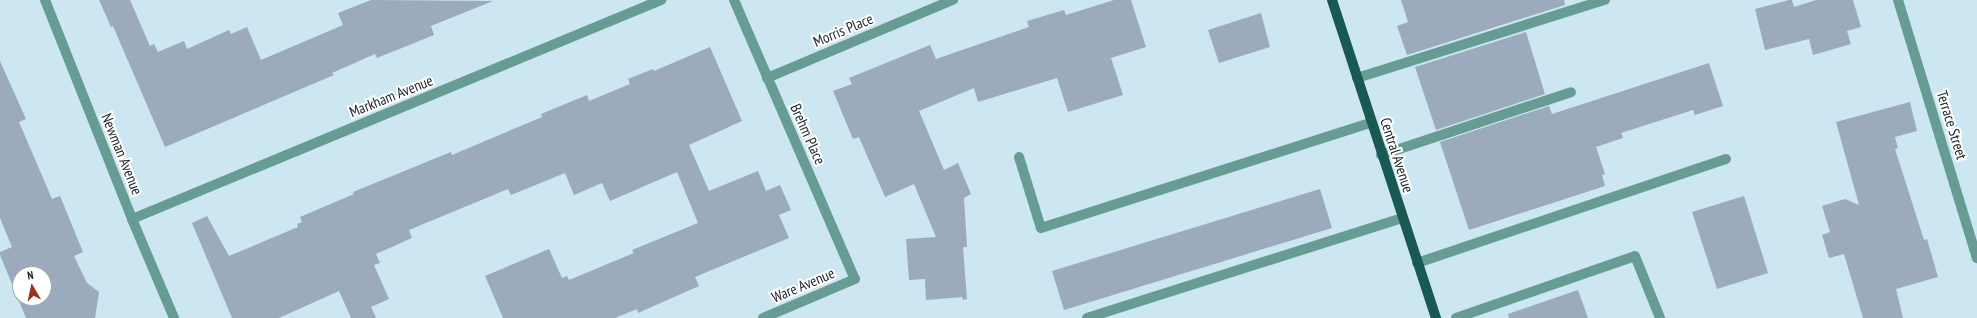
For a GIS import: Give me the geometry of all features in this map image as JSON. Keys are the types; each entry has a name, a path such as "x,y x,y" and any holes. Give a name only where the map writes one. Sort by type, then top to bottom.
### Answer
{"main road":[{"name":"Central Avenue","path":"1332,0 1381,154 1436,318"}],"street":[{"name":"Newman Avenue","path":"45,0 132,219 174,318"},
{"name":"Markham Avenue","path":"132,219 661,0"},
{"name":"Brehm Place","path":"734,0 855,279"},
{"name":"Morris Place","path":"767,78 953,0"},
{"path":"1357,78 1605,0"},
{"name":"Terrace Street","path":"1898,0 1977,258"},
{"path":"1381,154 1571,92"},
{"path":"1019,157 1041,228 1371,123"},
{"path":"1417,263 1726,159"},
{"path":"1087,318 1402,218"},
{"path":"1456,318 1635,256 1660,318"},
{"name":"Ware Avenue","path":"762,318 855,279"}],"building":[{"path":"99,0 130,0 150,46 154,44 158,52 184,41 187,49 229,30 231,34 247,27 261,60 343,25 338,13 371,0 493,1 431,26 434,35 377,58 375,54 332,73 334,75 165,147 113,26 111,27"},
{"path":"1114,0 1131,0 1146,47 1111,58 1123,95 1068,112 1057,78 978,102 974,88 919,111 944,170 958,163 971,194 964,198 967,247 963,247 967,299 963,300 962,297 926,300 925,279 909,280 906,239 936,237 914,184 885,197 859,137 853,139 833,91 852,84 849,78 930,45 936,59 1029,27 1027,21 1064,10 1066,15"},
{"path":"1401,0 1564,0 1565,5 1407,55 1397,26 1408,22"},
{"path":"1792,0 1794,7 1816,0 1853,0 1861,27 1847,31 1851,44 1813,55 1809,39 1765,50 1755,9"},
{"path":"1261,13 1270,47 1219,63 1208,30"},
{"path":"1526,32 1545,94 1436,130 1415,67"},
{"path":"710,47 742,121 689,145 709,191 758,171 766,191 780,185 791,210 779,215 789,238 695,277 699,286 638,313 637,309 615,318 503,318 485,276 549,249 562,278 567,276 569,280 634,253 632,250 698,223 677,172 610,201 602,183 574,195 565,173 511,195 508,189 409,230 412,238 376,254 380,263 374,265 389,299 371,307 376,318 351,318 339,291 279,318 232,318 192,223 207,216 229,256 298,227 297,224 302,222 300,217 354,194 353,192 451,152 452,155 542,117 541,114 587,95 589,101 630,84 628,79 653,69 654,71"},
{"path":"0,61 26,119 19,122 52,199 60,196 83,252 74,256 87,283 99,292 95,318 26,318 21,306 52,306 52,266 12,266 12,284 0,252 12,247 0,218"},
{"path":"1709,63 1723,106 1695,115 1693,110 1621,133 1623,138 1596,147 1605,174 1602,175 1605,186 1469,230 1440,142 1549,106 1552,114"},
{"path":"1910,102 1917,131 1895,137 1898,148 1895,149 1924,240 1927,239 1938,277 1896,289 1903,318 1863,318 1844,254 1829,258 1822,235 1830,232 1822,206 1845,199 1859,205 1836,122"},
{"path":"1320,189 1332,228 1064,310 1052,271"},
{"path":"1744,196 1768,273 1717,289 1692,212"},
{"path":"1578,290 1588,318 1509,318 1508,314"}]}
